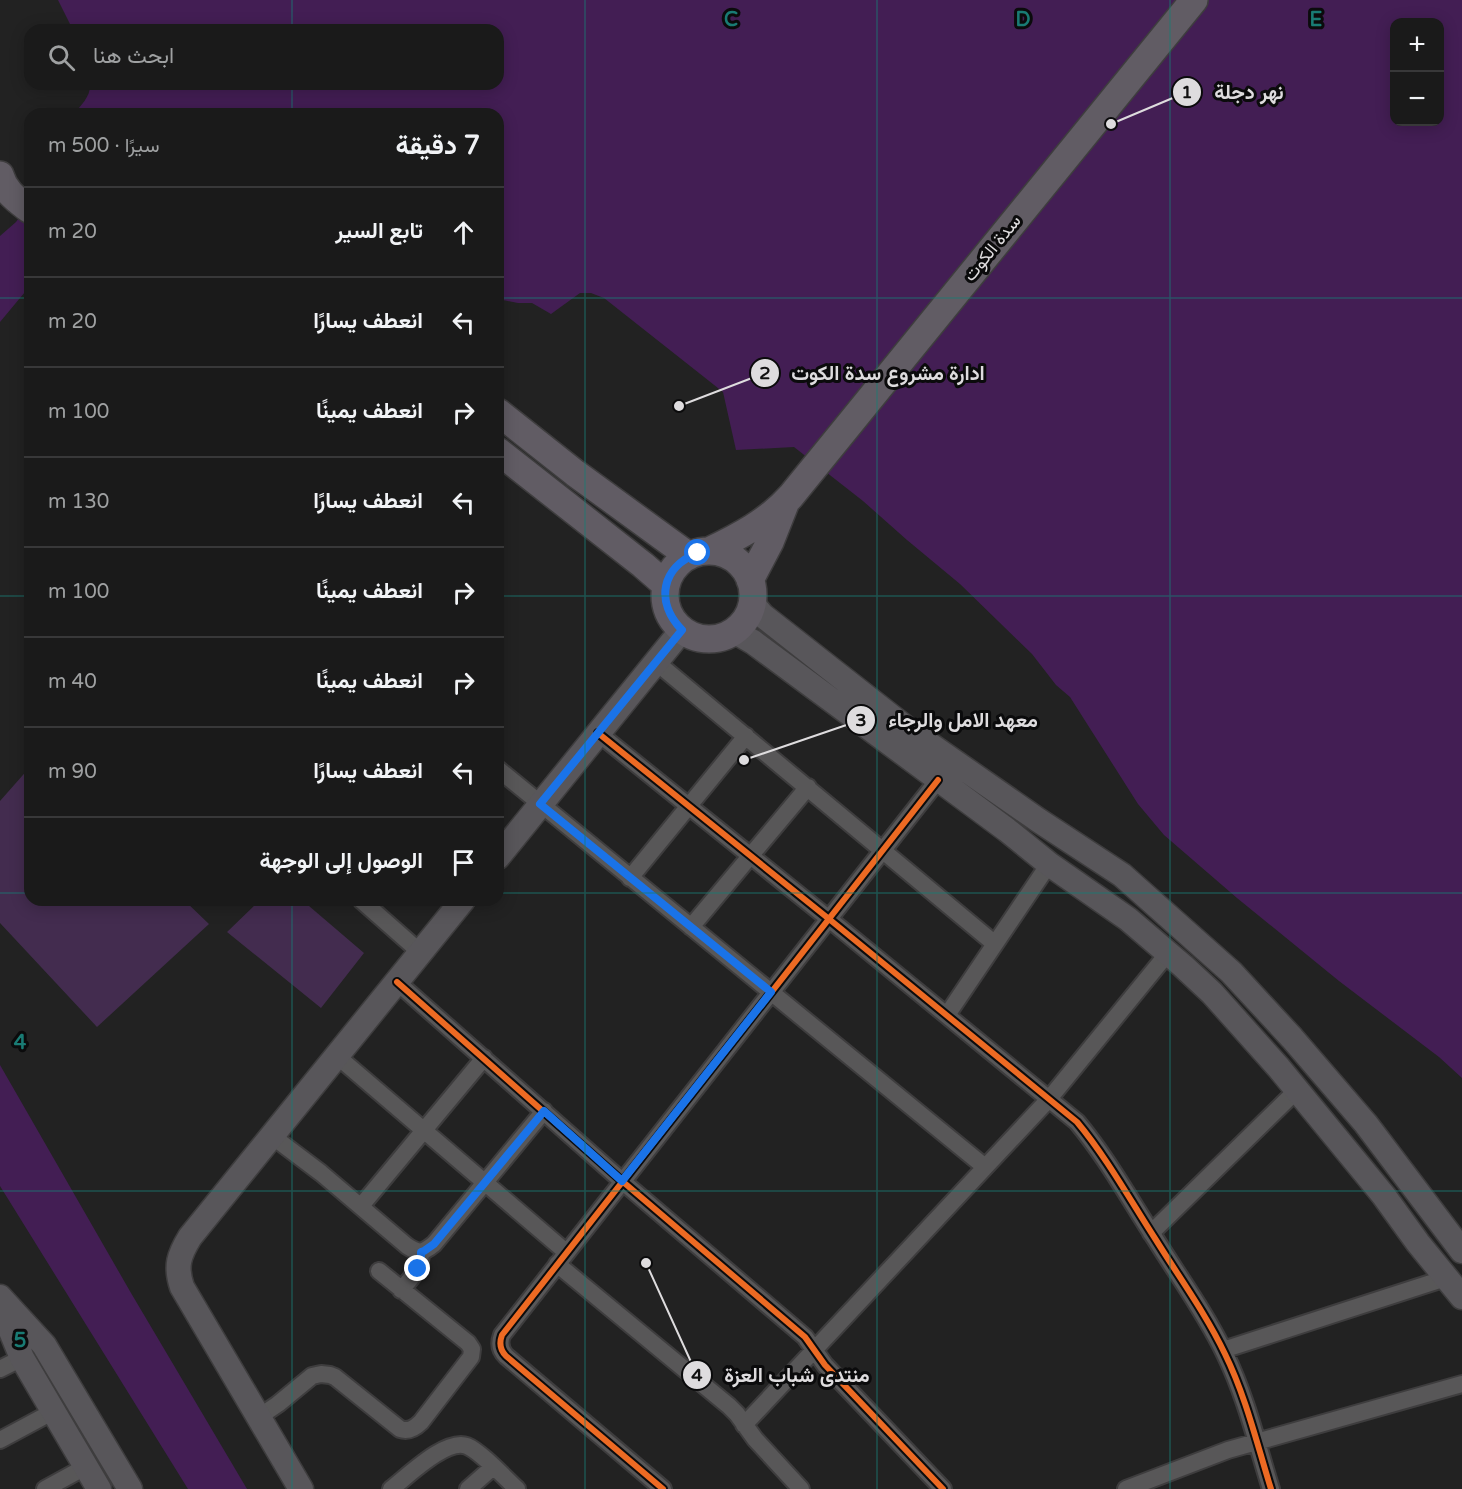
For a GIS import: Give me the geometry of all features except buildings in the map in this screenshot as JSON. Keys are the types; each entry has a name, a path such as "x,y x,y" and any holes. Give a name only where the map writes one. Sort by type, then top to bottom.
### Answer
{"main road":[{"name":"سدة الكوت","path":"788,499 1194,0"},
{"path":"504,417 575,473 699,554 722,553 734,559 744,568 751,592 762,615 906,728 1122,875 1231,972 1292,1038 1366,1124 1462,1251"},
{"path":"504,456 666,585"},
{"path":"788,499 751,592 749,614 743,624 722,638 694,637 682,630 667,610 666,585 671,573 679,564 749,530 788,499"},
{"path":"504,849 682,630"},
{"path":"734,631 753,642 1007,830 1049,864 1128,919 1212,993 1297,1090 1384,1196 1418,1243 1462,1297"},
{"path":"1007,830 1021,808"},
{"path":"301,1489 182,1287 178,1276 178,1262 190,1237 458,906"},
{"path":"0,1297 44,1345 130,1489"},
{"path":"0,1304 22,1358 99,1489"}],"street":[{"path":"656,662 995,944"},
{"path":"598,733 1077,1122 1100,1152 1223,1350 1236,1379 1271,1489"},
{"path":"630,878 746,736"},
{"path":"504,774 985,1167"},
{"path":"663,1489 506,1356 500,1341 506,1328 938,780"},
{"path":"691,927 808,788"},
{"path":"947,1015 1049,864"},
{"path":"368,906 421,953"},
{"path":"744,1425 1049,1099 1168,953"},
{"path":"397,982 622,1181 794,1326 825,1365 943,1489"},
{"path":"337,1056 485,1183 562,1258 729,1406 755,1439 801,1489"},
{"path":"361,1206 483,1058"},
{"path":"1151,1233 1297,1090"},
{"path":"272,1136 321,1173 407,1246 414,1251 421,1252 434,1244 544,1111"},
{"path":"401,1290 418,1269 421,1252"},
{"path":"258,1417 312,1376 326,1374 335,1377 403,1430 410,1430 421,1422 471,1358 472,1351 468,1343 379,1271"},
{"path":"1223,1350 1446,1278"},
{"path":"472,1351 500,1345"},
{"path":"0,1369 22,1358"},
{"path":"1126,1489 1197,1461 1257,1442 1462,1384"},
{"path":"0,1440 54,1411"},
{"path":"391,1489 434,1455 446,1448 463,1445 474,1450 518,1489"},
{"path":"45,1489 87,1466"},
{"path":"468,1489 493,1467"}],"shaded area":[{"path":"58,0 1462,0 1462,1078 1439,1057 1339,981 1237,898 1164,835 1138,804 1070,697 1056,685 1032,654 960,584 863,501 794,447 736,450 723,392 604,298 591,293 580,293 551,314 532,303 504,300 504,108 79,108 89,90 504,90 504,24 70,24"},
{"path":"24,211 24,293 0,322 0,236 16,222"},
{"path":"24,774 24,906 190,906 209,924 97,1027 0,923 0,801"},
{"path":"254,906 309,906 364,953 321,1008 227,932"},
{"path":"0,1065 247,1489 188,1489 0,1186"}],"cycle path":[{"path":"598,733 1077,1122 1118,1180 1218,1339 1245,1404 1271,1489"},
{"path":"663,1489 506,1356 501,1346 502,1335 938,780"},
{"path":"397,982 622,1181 805,1337 825,1365 943,1489"}],"place":[{"name":"نهر دجلة","path":"1111,124"},
{"name":"ادارة مشروع سدة الكوت","path":"679,406"},
{"name":"معهد الامل والرجاء","path":"744,760"},
{"name":"منتدى شباب العزة","path":"646,1263"}],"route":[{"path":"418,1269 421,1252 434,1244 544,1111 622,1181 771,992 540,804 682,630 667,610 666,585 671,573 679,564 689,556 698,553"}]}
